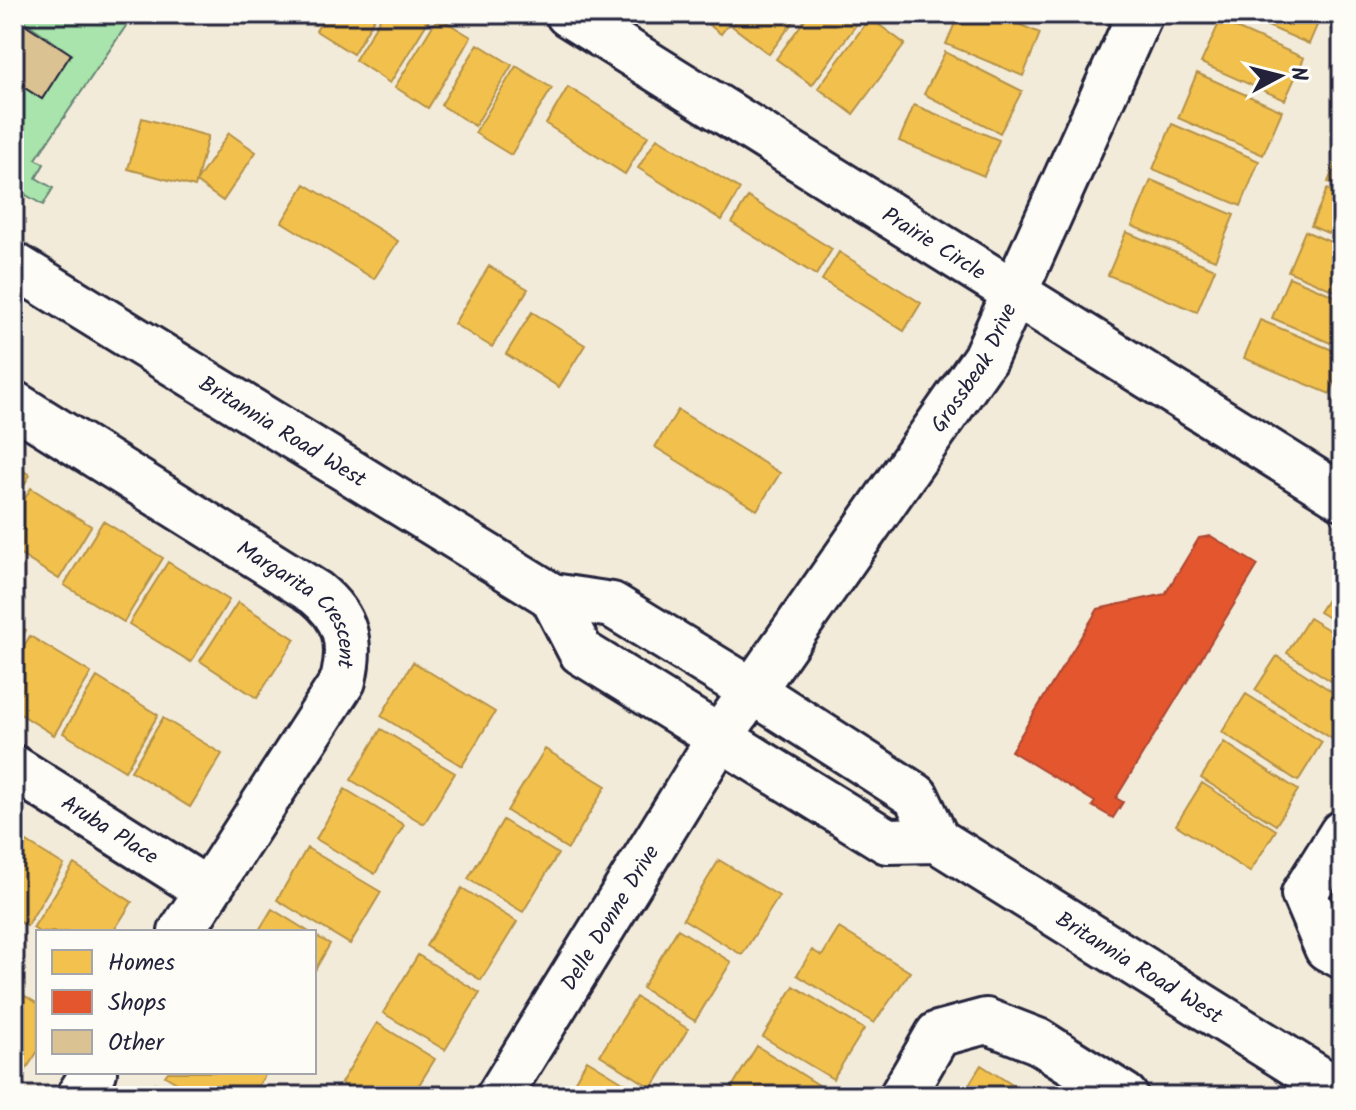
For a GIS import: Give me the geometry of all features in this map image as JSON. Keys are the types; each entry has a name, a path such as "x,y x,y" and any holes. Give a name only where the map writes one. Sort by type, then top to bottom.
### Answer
{"street":[{"name":"Prairie Circle","path":"568,14 1014,296 1342,497"},
{"name":"Grossbeak Drive","path":"720,737 985,358 1140,14"},
{"name":"Britannia Road West","path":"14,265 552,596 612,605 751,690 916,796 937,840 1342,1093"},
{"name":"Margarita Crescent","path":"14,404 316,593 347,630 349,651 343,681 182,930"},
{"path":"552,596 581,652 887,841 937,840"},
{"name":"Delle Donne Drive","path":"499,1096 720,737"},
{"name":"Aruba Place","path":"14,768 207,890"},
{"path":"1342,833 1304,894 1327,948 1342,956"},
{"path":"902,1096 938,1034 986,1021 1038,1041 1125,1096"},
{"path":"79,1096 93,1074"}],"green space":[{"path":"14,14 134,14 36,159 44,164 36,178 53,188 43,205 14,188 14,81 42,99 71,54"}],"building: Homes":[{"path":"296,14 322,14 315,25"},
{"path":"326,14 377,14 353,54 316,31"},
{"path":"383,14 432,15 390,83 355,60"},
{"path":"695,14 736,14 721,34"},
{"path":"741,14 799,14 769,54 732,26"},
{"path":"809,14 864,14 812,85 776,59"},
{"path":"959,14 994,14 1040,33 1023,76 946,44"},
{"path":"1022,14 1048,14 1044,23"},
{"path":"1240,14 1322,14 1309,44"},
{"path":"438,17 471,37 428,108 395,87"},
{"path":"870,18 905,44 853,114 818,88"},
{"path":"1220,21 1304,58 1285,100 1201,63"},
{"path":"478,44 512,65 475,126 441,105"},
{"path":"945,52 1022,91 1000,133 924,94"},
{"path":"516,66 552,88 511,155 475,133"},
{"path":"1197,73 1282,111 1263,155 1178,118"},
{"path":"568,87 648,136 625,174 546,124"},
{"path":"914,105 999,140 984,176 899,141"},
{"path":"142,118 208,136 195,187 128,169"},
{"path":"1172,124 1259,161 1241,206 1153,169"},
{"path":"229,133 256,152 223,201 196,182"},
{"path":"657,138 740,189 722,220 638,168"},
{"path":"1342,148 1342,188 1328,182"},
{"path":"1151,180 1234,215 1215,260 1132,226"},
{"path":"305,184 398,241 374,279 282,222"},
{"path":"1327,189 1342,195 1342,239 1311,226"},
{"path":"748,197 832,249 816,275 732,223"},
{"path":"1305,231 1342,247 1342,294 1288,271"},
{"path":"1126,232 1215,269 1197,312 1108,275"},
{"path":"839,252 921,303 904,331 822,280"},
{"path":"489,266 528,289 492,347 454,324"},
{"path":"1289,277 1342,299 1342,348 1272,318"},
{"path":"532,312 585,345 559,387 506,354"},
{"path":"1260,320 1342,354 1342,365 1330,394 1244,358"},
{"path":"678,410 780,473 757,510 655,447"},
{"path":"14,465 30,475 14,501"},
{"path":"31,488 91,526 59,579 14,551 14,517"},
{"path":"103,521 163,558 124,622 64,585"},
{"path":"168,562 229,600 191,662 129,624"},
{"path":"1342,577 1342,626 1319,612"},
{"path":"238,602 295,639 257,698 200,661"},
{"path":"1309,618 1342,638 1342,688 1287,653"},
{"path":"14,623 26,630 14,650"},
{"path":"30,636 91,673 54,735 14,710 14,663"},
{"path":"1277,656 1342,698 1342,720 1331,738 1255,690"},
{"path":"413,662 495,712 462,766 381,716"},
{"path":"97,677 158,715 125,771 63,733"},
{"path":"1246,694 1322,742 1298,781 1222,732"},
{"path":"163,718 222,754 190,807 131,771"},
{"path":"381,729 455,773 424,824 351,780"},
{"path":"1224,742 1298,790 1276,825 1201,778"},
{"path":"545,749 606,786 568,849 507,811"},
{"path":"1202,783 1276,830 1250,872 1176,825"},
{"path":"345,789 404,825 375,874 316,839"},
{"path":"503,820 558,854 523,912 468,879"},
{"path":"14,834 64,865 27,926 14,918"},
{"path":"307,848 381,892 350,944 277,900"},
{"path":"719,860 779,896 742,955 683,919"},
{"path":"74,864 132,902 114,930 33,928"},
{"path":"462,888 517,922 481,980 426,946"},
{"path":"272,909 306,930 259,930"},
{"path":"839,928 910,972 874,1023 797,975 812,950 822,956"},
{"path":"678,929 731,962 695,1021 642,988"},
{"path":"316,936 330,944 316,968"},
{"path":"418,955 480,993 445,1050 383,1013"},
{"path":"794,986 864,1029 833,1079 763,1037"},
{"path":"14,989 36,1003 36,1054 19,1080 14,1077"},
{"path":"636,997 688,1029 652,1088 600,1055"},
{"path":"377,1023 435,1059 412,1096 363,1096 341,1083"},
{"path":"757,1046 836,1096 727,1095"},
{"path":"587,1060 646,1096 566,1096"},
{"path":"981,1065 1030,1096 962,1096"},
{"path":"266,1074 252,1096 199,1096 165,1076"},
{"path":"155,1083 176,1096 147,1096"}],"building: Shops":[{"path":"1211,536 1258,565 1116,798 1123,802 1113,818 1092,806 1095,802 1011,751 1098,609 1165,594 1199,538"}],"building: Other":[{"path":"14,17 71,54 42,99 14,81 20,71 14,67"}]}
